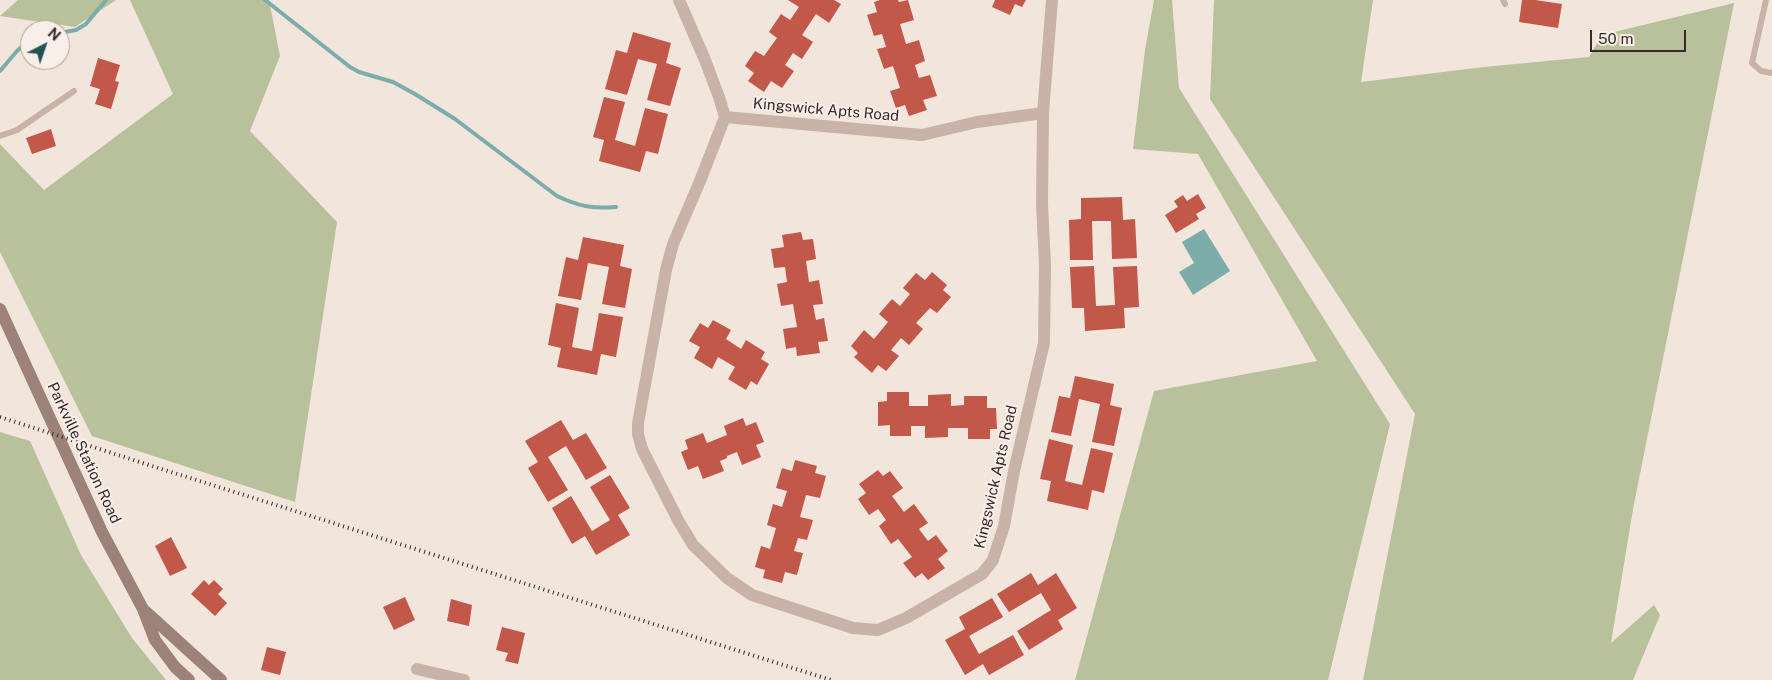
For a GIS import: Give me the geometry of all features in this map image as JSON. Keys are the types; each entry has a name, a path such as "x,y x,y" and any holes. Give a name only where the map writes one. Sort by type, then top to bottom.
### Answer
{"main road":[{"name":"Parkville Station Road","path":"0,309 102,532 143,609 155,640 175,667 189,680"},
{"name":"Parkville Station Road","path":"143,609 221,680"}],"street":[{"path":"678,0 720,97 725,117"},
{"name":"Kingswick Apts Road","path":"1043,113 977,122 922,135 725,117 673,244 666,270 638,423 638,434 642,450 693,545 727,578 752,595 853,628 878,630 906,618 982,574 993,560 1004,526 1014,471 1044,343 1043,113 1052,0"},
{"path":"418,669 464,680"}],"lane":[{"path":"1766,0 1752,63 1760,71 1772,73"},
{"path":"0,136 16,130 74,91"}],"green space":[{"path":"18,0 116,0 75,27 70,26 70,20 27,20 0,16"},
{"path":"130,0 269,0 280,56 250,131 337,222 295,502 92,436 0,252 0,144 44,190 173,94"},
{"path":"1154,0 1172,0 1179,88 1390,424 1328,680 1075,680 1154,391 1317,361 1198,154 1133,149 1145,50"},
{"path":"1214,0 1373,0 1361,82 1484,67 1589,57 1602,35 1734,3 1633,509 1611,643 1654,605 1660,615 1633,680 1363,680 1415,414 1210,99"},
{"path":"0,432 30,441 81,555 132,638 166,680 0,680"}],"water":[{"path":"1204,229 1230,271 1193,295 1179,272 1194,263 1182,242"}],"building":[{"path":"788,0 834,0 841,4 829,23 816,14 802,35 813,42 802,59 793,53 785,65 794,71 782,88 771,81 764,92 748,81 754,73 745,66 755,51 764,56 777,38 769,32 781,14 790,20 799,7"},
{"path":"898,0 899,2 908,0 914,20 900,24 906,44 919,40 925,61 915,65 919,78 930,75 937,96 923,100 927,110 909,116 905,105 896,108 890,91 900,88 893,66 884,69 877,49 886,47 882,34 874,36 867,15 877,12 874,2"},
{"path":"995,0 1026,0 1022,7 1015,4 1010,15 992,7"},
{"path":"1522,0 1562,4 1558,28 1519,22"},
{"path":"633,32 671,43 666,63 681,68 670,106 647,100 657,64 638,59 627,95 605,89 616,50 627,53"},
{"path":"98,58 120,65 115,81 119,82 111,109 95,104 100,89 90,86"},
{"path":"604,97 625,102 615,140 635,146 645,108 668,114 658,154 646,151 640,172 599,161 604,140 593,137"},
{"path":"51,129 56,146 32,154 26,138"},
{"path":"1198,194 1206,208 1196,214 1199,219 1176,233 1165,215 1178,207 1174,201 1183,195 1187,201"},
{"path":"1122,197 1123,220 1135,219 1137,258 1112,259 1111,221 1092,221 1093,260 1070,260 1069,220 1081,219 1081,198"},
{"path":"801,232 803,240 813,239 816,259 806,261 809,282 819,280 823,304 813,305 816,320 824,318 828,341 818,342 820,353 797,356 796,347 786,349 783,329 797,327 793,304 781,306 777,284 787,282 785,267 774,268 771,249 784,247 782,235"},
{"path":"583,237 624,245 620,266 632,269 625,308 602,304 609,267 588,263 581,300 558,296 566,257 578,260"},
{"path":"1094,266 1096,306 1115,305 1113,267 1137,266 1139,307 1124,308 1125,328 1085,331 1084,308 1072,308 1070,267"},
{"path":"932,272 947,285 943,290 951,297 937,313 930,308 916,323 923,329 909,345 901,338 891,350 899,356 886,371 878,365 872,373 854,357 858,353 851,346 864,330 874,339 888,322 879,314 892,299 900,306 910,294 903,288 916,273 925,280"},
{"path":"556,303 579,308 572,347 592,351 599,313 623,317 616,357 601,354 597,375 557,367 561,348 548,345"},
{"path":"713,320 731,330 726,339 741,349 746,340 765,352 761,359 769,364 757,385 751,381 746,390 728,379 735,367 718,357 712,369 694,358 700,347 689,341 700,323 708,328"},
{"path":"1075,376 1114,384 1110,405 1122,408 1114,446 1092,442 1100,404 1079,399 1071,436 1051,432 1059,396 1070,398"},
{"path":"887,392 909,392 909,406 928,406 928,395 951,394 951,406 964,405 964,396 987,396 987,408 996,408 997,429 990,429 990,439 968,439 968,428 948,428 948,437 925,438 925,426 911,426 911,436 890,436 890,425 878,426 878,402 887,401"},
{"path":"743,418 746,426 756,422 764,442 756,445 761,457 742,465 737,452 720,461 724,471 703,479 698,466 688,470 681,452 688,449 685,440 703,433 707,443 727,435 724,426"},
{"path":"561,420 573,440 586,433 607,468 586,480 566,446 548,457 568,490 548,502 528,468 538,462 525,441"},
{"path":"1049,439 1073,445 1065,481 1082,485 1091,448 1113,453 1104,493 1092,490 1088,510 1047,501 1051,481 1040,479"},
{"path":"795,460 817,466 815,473 826,476 820,498 806,495 800,517 813,520 807,540 798,538 794,551 803,553 797,575 785,572 782,583 763,578 765,570 755,567 761,546 770,549 776,528 767,525 773,504 782,507 787,491 776,488 782,468 792,471"},
{"path":"878,470 883,476 890,471 903,488 892,496 904,512 914,504 928,523 919,529 928,541 936,535 948,551 938,559 945,568 928,580 922,573 915,578 903,563 912,557 898,539 891,544 879,526 886,520 878,509 869,515 858,499 866,493 859,484"},
{"path":"610,475 630,508 618,515 630,535 596,555 585,536 572,544 552,508 571,496 592,531 610,520 590,487"},
{"path":"171,537 187,568 170,576 155,546"},
{"path":"1031,573 1038,585 1056,573 1077,608 1058,620 1063,629 1029,650 1017,631 1051,610 1041,593 1009,612 997,594"},
{"path":"204,580 209,585 214,580 223,589 218,594 227,603 215,616 191,594"},
{"path":"405,597 415,620 394,630 383,607"},
{"path":"992,598 1003,617 969,636 979,654 1013,635 1024,655 989,675 983,664 965,675 945,640 965,629 959,617"},
{"path":"451,599 472,605 469,626 447,621"},
{"path":"502,627 525,633 518,664 505,661 508,653 496,650"},
{"path":"267,647 286,652 280,675 261,670"}],"waterway":[{"path":"70,31 86,24 106,0"},
{"path":"265,0 350,67 359,72 393,82 415,94 455,119 557,196 585,206 600,208 616,207"},
{"path":"0,71 20,48"}],"railway":[{"path":"0,417 831,680"}]}
